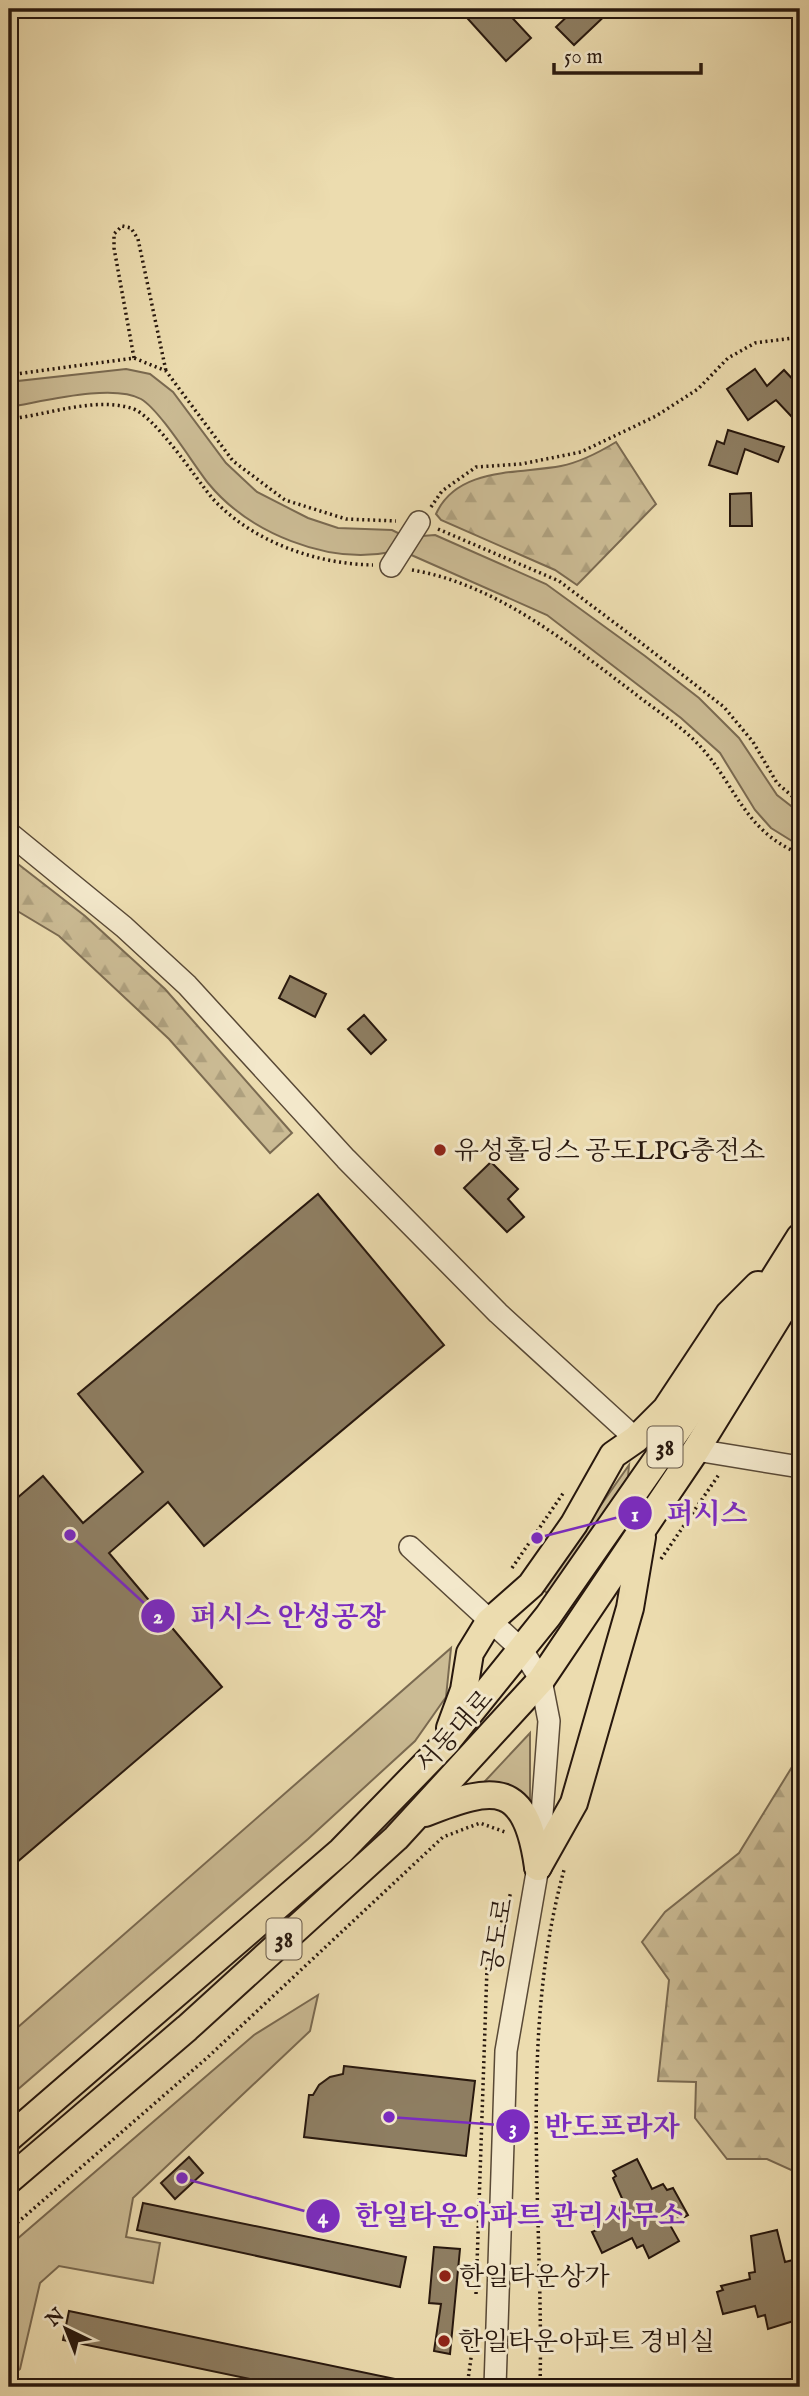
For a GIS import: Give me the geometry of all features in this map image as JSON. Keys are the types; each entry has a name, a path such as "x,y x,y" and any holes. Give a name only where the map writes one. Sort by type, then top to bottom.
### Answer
{"main road":[{"path":"444,1745 464,1690 470,1653 489,1622 531,1585 574,1524 613,1455 636,1439 666,1409 729,1314 796,1245"},
{"name":"서동대로","path":"9,2138 341,1851 444,1745 522,1650 690,1412 796,1245"},
{"name":"서동대로","path":"9,2180 187,2028 417,1816 541,1680 696,1450 800,1281"},
{"path":"538,1867 574,1802 630,1608 644,1525"},
{"path":"417,1816 470,1795 496,1794 521,1807 533,1834 538,1867"}],"street":[{"path":"391,566 419,522"},
{"path":"9,833 124,927 187,985 346,1159 479,1294 636,1439"},
{"path":"696,1450 731,1458 800,1467"},
{"name":"공도로","path":"410,1547 522,1650 541,1680 549,1721 538,1867 506,2051 495,2387"}],"path":[{"path":"134,358 114,248 114,234 121,226 131,228 138,239 166,371"},
{"path":"419,522 442,491 476,467 521,464 581,452 688,396 728,358 755,343 800,337"},
{"path":"9,419 104,404 134,408 170,443 215,500 255,531 286,548 341,564 391,566 434,573 490,597 545,627 694,740 720,773 745,813 779,845 800,854"},
{"path":"655,1570 731,1458"},
{"path":"512,1568 516,1563"},
{"path":"9,2230 208,2057 443,1837 480,1823 502,1829 509,1836"},
{"path":"540,2387 538,2053 547,1958 564,1869"},
{"path":"476,2298 487,1968 512,1892"},
{"path":"467,2387 475,2325"}],"green space":[{"path":"126,369 150,374 173,392 226,463 257,492 308,518 338,528 392,530 402,535 391,552 367,555 316,549 267,530 225,501 208,483 157,414 141,399 113,393 95,393 9,407 9,382"},
{"path":"616,442 656,504 577,585 555,570 441,520 436,514 446,499 473,480 490,475 568,464 589,457"},
{"path":"435,535 546,584 699,698 739,738 777,795 800,813 800,846 771,828 755,810 720,753 681,718 547,615 409,554 422,536"},
{"path":"9,857 85,916 165,989 292,1133 270,1153 169,1039 59,936 9,906"},
{"path":"629,1465 628,1477 551,1596 542,1589"},
{"path":"451,1648 446,1697 415,1741 308,1839 9,2097 9,2035"},
{"path":"530,1733 530,1811 473,1794"},
{"path":"800,1754 800,2174 767,2159 727,2159 695,2118 696,2082 658,2081 669,1980 642,1942 665,1912 739,1853"},
{"path":"318,1995 310,2031 133,2198 126,2237 160,2243 153,2283 59,2266 40,2283 20,2369 9,2378 9,2246 254,2035"}],"building":[{"path":"459,9 504,9 531,38 506,61"},
{"path":"575,9 612,9 574,45 556,27"},
{"path":"755,369 767,386 784,370 800,387 800,407 791,416 776,400 748,420 727,389"},
{"path":"728,430 784,447 778,462 745,449 737,474 709,465 717,441 724,444"},
{"path":"751,493 752,526 730,526 730,494"},
{"path":"290,976 326,994 315,1017 279,998"},
{"path":"364,1015 386,1040 371,1054 348,1029"},
{"path":"491,1162 518,1189 508,1199 524,1217 507,1232 464,1188"},
{"path":"318,1194 444,1345 204,1546 168,1502 109,1553 222,1687 9,1869 9,1505 43,1476 83,1523 143,1472 78,1394"},
{"path":"344,2066 475,2081 466,2156 304,2137 309,2095 313,2095 319,2085 330,2077 343,2074"},
{"path":"189,2157 203,2173 175,2199 161,2183"},
{"path":"637,2159 652,2189 663,2184 667,2190 673,2188 688,2215 670,2225 679,2241 649,2258 643,2245 637,2248 632,2238 602,2253 592,2232 597,2230 595,2226 621,2213 619,2208 625,2205 613,2178 616,2176 613,2171"},
{"path":"143,2203 406,2257 400,2287 137,2230"},
{"path":"777,2230 785,2262 797,2259 800,2268 800,2300 794,2301 800,2319 768,2329 765,2315 758,2317 755,2306 723,2314 717,2292 723,2290 721,2286 750,2279 749,2273 755,2272 751,2236"},
{"name":"한일타운상가","path":"434,2247 460,2249 450,2354 434,2351 441,2304 429,2303"},
{"path":"69,2311 400,2380 399,2387 288,2387 63,2340"}],"place":[{"name":"유성홀딩스 공도LPG충전소","path":"440,1150"},
{"name":"퍼시스 안성공장","path":"70,1535"},
{"name":"퍼시스","path":"537,1538"},
{"name":"반도프라자","path":"389,2117"},
{"name":"한일타운아파트 관리사무소","path":"182,2178"},
{"name":"한일타운상가","path":"445,2276"},
{"name":"한일타운아파트 경비실","path":"444,2341"}]}
